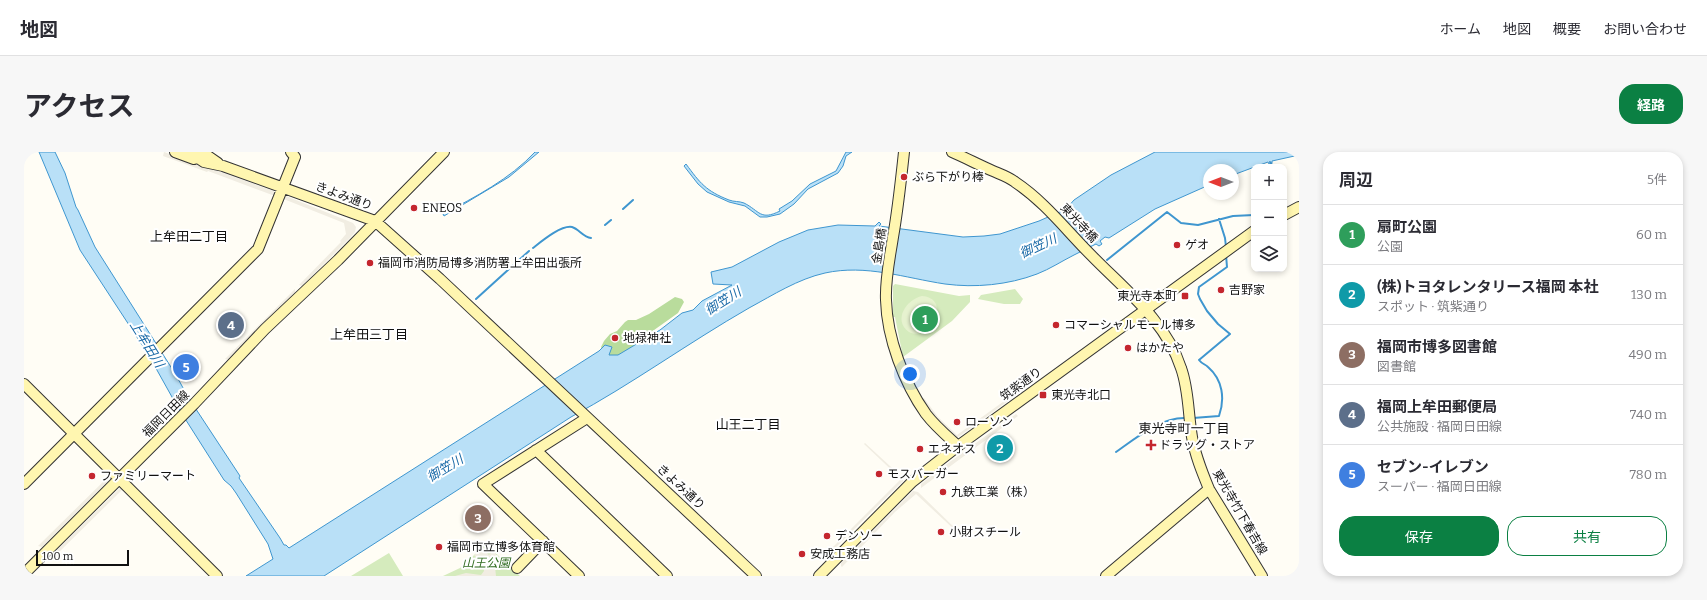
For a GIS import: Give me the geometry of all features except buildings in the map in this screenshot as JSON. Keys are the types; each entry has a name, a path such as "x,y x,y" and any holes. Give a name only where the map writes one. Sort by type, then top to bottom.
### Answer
{"street":[{"path":"175,152 204,162"},
{"name":"きよみ通り","path":"189,152 204,162 224,166 375,221 756,576"},
{"name":"きよみ通り","path":"202,152 224,166"},
{"path":"24,484 258,249 295,157 290,152"},
{"name":"福岡日田線","path":"24,574 193,405 266,329 444,152"},
{"name":"金島橋","path":"904,152 887,278 886,300 888,324 900,362 917,400 940,430 958,446"},
{"name":"東光寺橋","path":"952,152 1013,180 1047,207 1091,256"},
{"path":"1287,213 1299,207"},
{"name":"筑紫通り","path":"819,576 912,482 958,446 1251,233"},
{"name":"東光寺竹下春吉線","path":"1091,256 1147,310 1171,344 1182,369 1196,456 1209,489 1262,576"},
{"path":"24,384 118,480 217,576"},
{"path":"579,576 483,484 587,418"},
{"path":"536,450 667,576"},
{"path":"1106,576 1209,489"},
{"path":"516,568 543,541"}],"green space":[{"path":"895,284 959,296 970,295 970,302 952,321 903,357 895,317 893,317 893,286"},
{"path":"1015,289 1023,299 1020,304 1004,304 978,299 981,295"},
{"path":"922,296 931,299 936,304 937,312 929,326 916,334 909,332 904,327 902,316 911,301"},
{"path":"675,297 682,299 684,302 678,313 640,340 633,350 620,359 603,353 601,347 604,341 610,334 617,331 625,322 628,320 636,320 649,314"},
{"name":"山王公園","path":"486,544 520,576 443,576 460,568"},
{"path":"389,553 403,576 351,576"}],"shaded area":[{"path":"164,152 274,191 275,196 163,156"},
{"path":"286,196 353,223 356,227 355,232 350,238 302,286 299,285 341,242 340,241 346,234 344,223 281,198"},
{"path":"295,289 295,293 229,360 225,359"},
{"path":"924,398 938,417 957,435 1007,399 1008,401 957,438 935,418 921,399"},
{"path":"1016,414 1018,416 921,488 921,484 940,469"},
{"path":"865,443 903,478 903,481 829,554 827,553 901,479 864,444"},
{"path":"110,475 110,479 42,547 38,546"},
{"path":"121,487 123,489 51,560 51,556"},
{"path":"913,491 918,492 959,532 958,533 916,494 895,512 842,567 841,563"},
{"path":"482,548 489,555 493,551 502,561 499,561 495,567 496,576 455,576 466,573 481,575 484,571 483,564 474,555"}],"water":[{"path":"39,152 55,152 65,173 76,207 95,247 176,375 188,397 240,476 239,478 284,545 289,548 599,351 605,345 612,347 609,355 618,355 660,330 682,313 693,310 702,301 732,285 713,284 711,272 732,267 779,242 808,230 838,225 875,226 879,222 881,224 879,226 963,237 1000,234 1039,221 1066,209 1074,200 1111,175 1155,152 1299,152 1299,155 1272,161 1272,163 1269,164 1268,162 1263,164 1251,164 1251,168 1239,173 1239,164 1203,164 1203,188 1155,209 1109,238 1105,237 1100,241 1102,244 1099,246 1096,244 1042,272 1015,281 991,285 968,286 945,284 885,273 855,270 825,273 805,279 749,308 616,391 571,417 324,576 246,576 273,559 268,544 236,493 224,480 177,406 148,354 80,250"},
{"path":"535,152 539,152 509,177 444,216 443,214 480,194 515,171"},
{"path":"846,152 852,152 846,156 843,166 838,173 808,189 794,204 780,214 767,217 760,217 745,206 729,202 707,192 698,184 684,166 686,164 704,186 721,197 731,201 744,203 760,214 768,215 780,211 779,209 792,201 810,184 836,171"}],"waterway":[{"path":"623,209 633,200"},
{"path":"1107,260 1167,212 1181,223 1198,225 1233,216 1251,215"},
{"path":"1219,219 1225,238 1226,247"},
{"path":"605,225 611,220"},
{"path":"533,248 552,234 568,227 572,227 591,238"},
{"path":"476,299 529,251"},
{"path":"1193,418 1219,416 1221,410 1222,396 1220,384 1213,372 1199,360 1230,334 1218,324 1207,311 1198,294 1199,287 1227,267 1226,255"},
{"path":"1116,452 1158,424 1186,418"}],"place":[{"name":"ぶら下がり棒","path":"904,177"},
{"name":"ENEOS","path":"414,208"},
{"name":"ゲオ","path":"1177,245"},
{"name":"福岡市消防局博多消防署上牟田出張所","path":"370,263"},
{"name":"吉野家","path":"1221,290"},
{"name":"東光寺本町","path":"1185,296"},
{"name":"扇町公園","path":"925,319"},
{"name":"福岡上牟田郵便局","path":"231,325"},
{"name":"コマーシャルモール博多","path":"1056,325"},
{"name":"地禄神社","path":"615,338"},
{"name":"はかたや","path":"1128,348"},
{"name":"セブン-イレブン","path":"186,367"},
{"name":"東光寺北口","path":"1043,395"},
{"name":"ローソン","path":"957,422"},
{"name":"ドラッグ・ストア","path":"1151,445"},
{"name":"(株)トヨタレンタリース福岡 本社","path":"1000,448"},
{"name":"エネオス","path":"920,449"},
{"name":"モスバーガー","path":"879,474"},
{"name":"ファミリーマート","path":"92,476"},
{"name":"九鉄工業（株）","path":"943,492"},
{"name":"福岡市博多図書館","path":"478,518"},
{"name":"小財スチール","path":"941,532"},
{"name":"デンソー","path":"827,536"},
{"name":"福岡市立博多体育館","path":"439,547"},
{"name":"安成工務店","path":"802,554"}],"district":[{"name":"上牟田二丁目","path":"189,236"},
{"name":"上牟田三丁目","path":"369,334"},
{"name":"山王二丁目","path":"748,424"},
{"name":"東光寺町一丁目","path":"1184,428"}],"water label":[{"name":"御笠川","path":"1038,246"},
{"name":"御笠川","path":"723,301"},
{"name":"上牟田川","path":"147,344"},
{"name":"御笠川","path":"445,468"}]}
